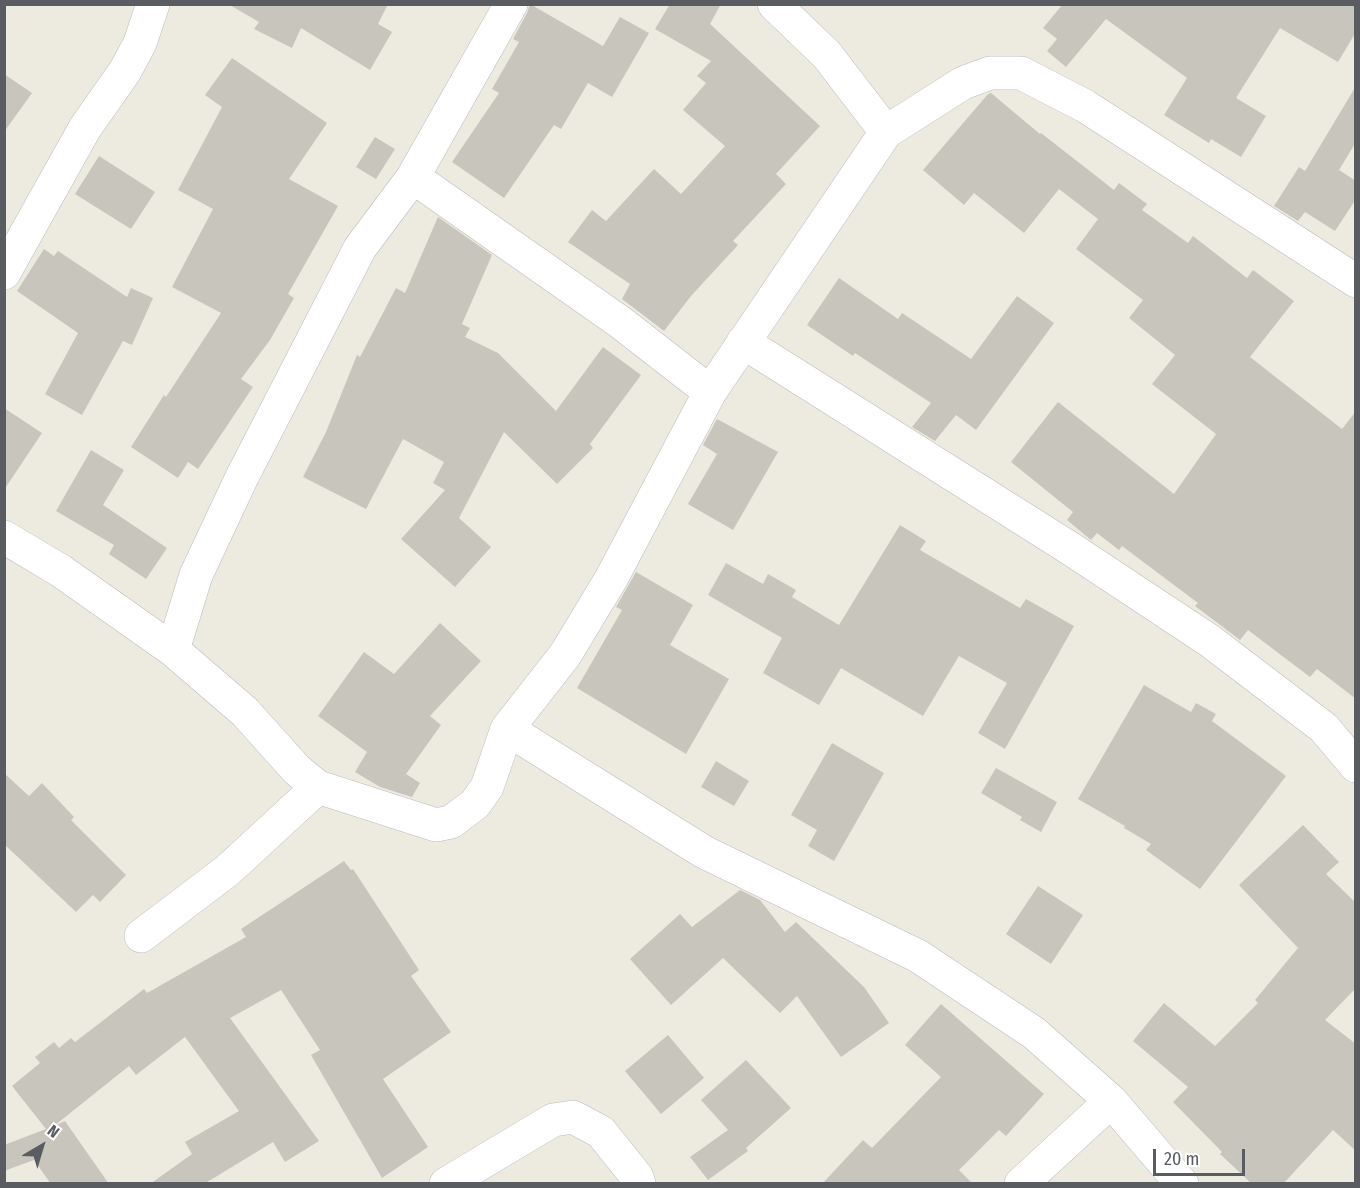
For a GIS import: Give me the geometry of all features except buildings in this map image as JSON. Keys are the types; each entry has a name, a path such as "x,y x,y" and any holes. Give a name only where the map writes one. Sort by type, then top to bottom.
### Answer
{"street":[{"path":"7,263 85,128 125,71 135,52 153,4"},
{"path":"173,650 196,574 252,458 360,248 413,177 511,4"},
{"path":"774,4 826,55 886,132"},
{"path":"4,537 61,571 173,650 246,712 297,770 318,787 436,825 451,822 475,804 487,787 507,729 565,655 611,579 710,392 886,132 963,83 990,73 1021,74 1085,106 1356,281"},
{"path":"413,177 620,322 710,392"},
{"path":"743,342 1071,549 1210,641 1324,728 1356,766"},
{"path":"507,729 704,852 918,956 1034,1033 1111,1101 1182,1184"},
{"path":"141,936 228,870 318,787"},
{"path":"1021,1184 1111,1101"},
{"path":"446,1184 553,1120 573,1117 602,1132 637,1177 639,1184"}]}
